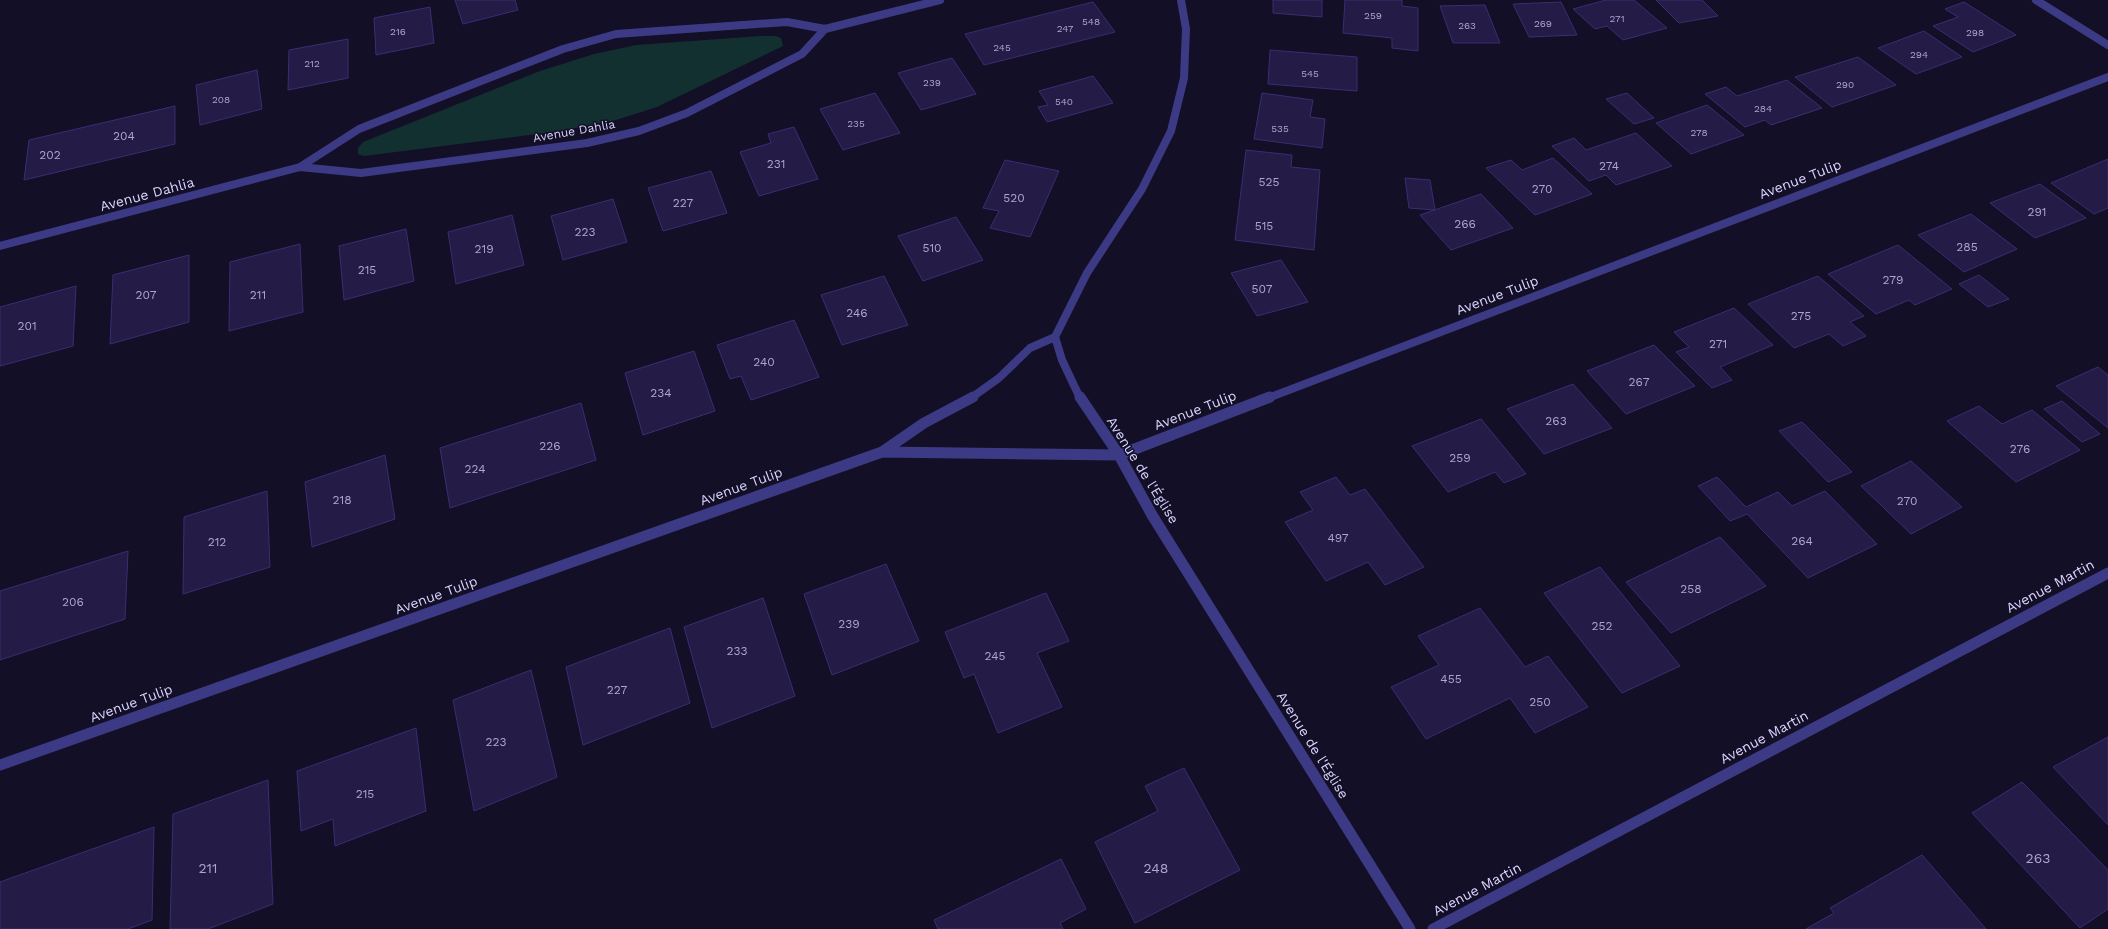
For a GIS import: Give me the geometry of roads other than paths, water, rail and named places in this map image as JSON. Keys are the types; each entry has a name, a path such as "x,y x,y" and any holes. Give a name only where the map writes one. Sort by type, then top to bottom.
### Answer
{"street":[{"name":"Avenue Dahlia","path":"0,246 300,167 359,129 465,86 564,49 616,34 787,22 826,29 940,0"},
{"path":"1054,337 1087,272 1142,189 1171,131 1184,78 1186,29 1181,0"},
{"path":"2036,0 2108,45"},
{"name":"Avenue Dahlia","path":"300,167 361,173 587,143 639,131 688,113 802,54 826,29"},
{"name":"Avenue Tulip","path":"882,452 1119,455 2108,77"},
{"name":"Avenue Tulip","path":"0,765 882,452 924,423 975,396 999,378 1030,348 1054,337"},
{"name":"Avenue de l'Église","path":"1054,337 1062,360 1082,402 1119,455 1152,515 1410,929"},
{"name":"Avenue Martin","path":"1433,929 2108,572"}]}
